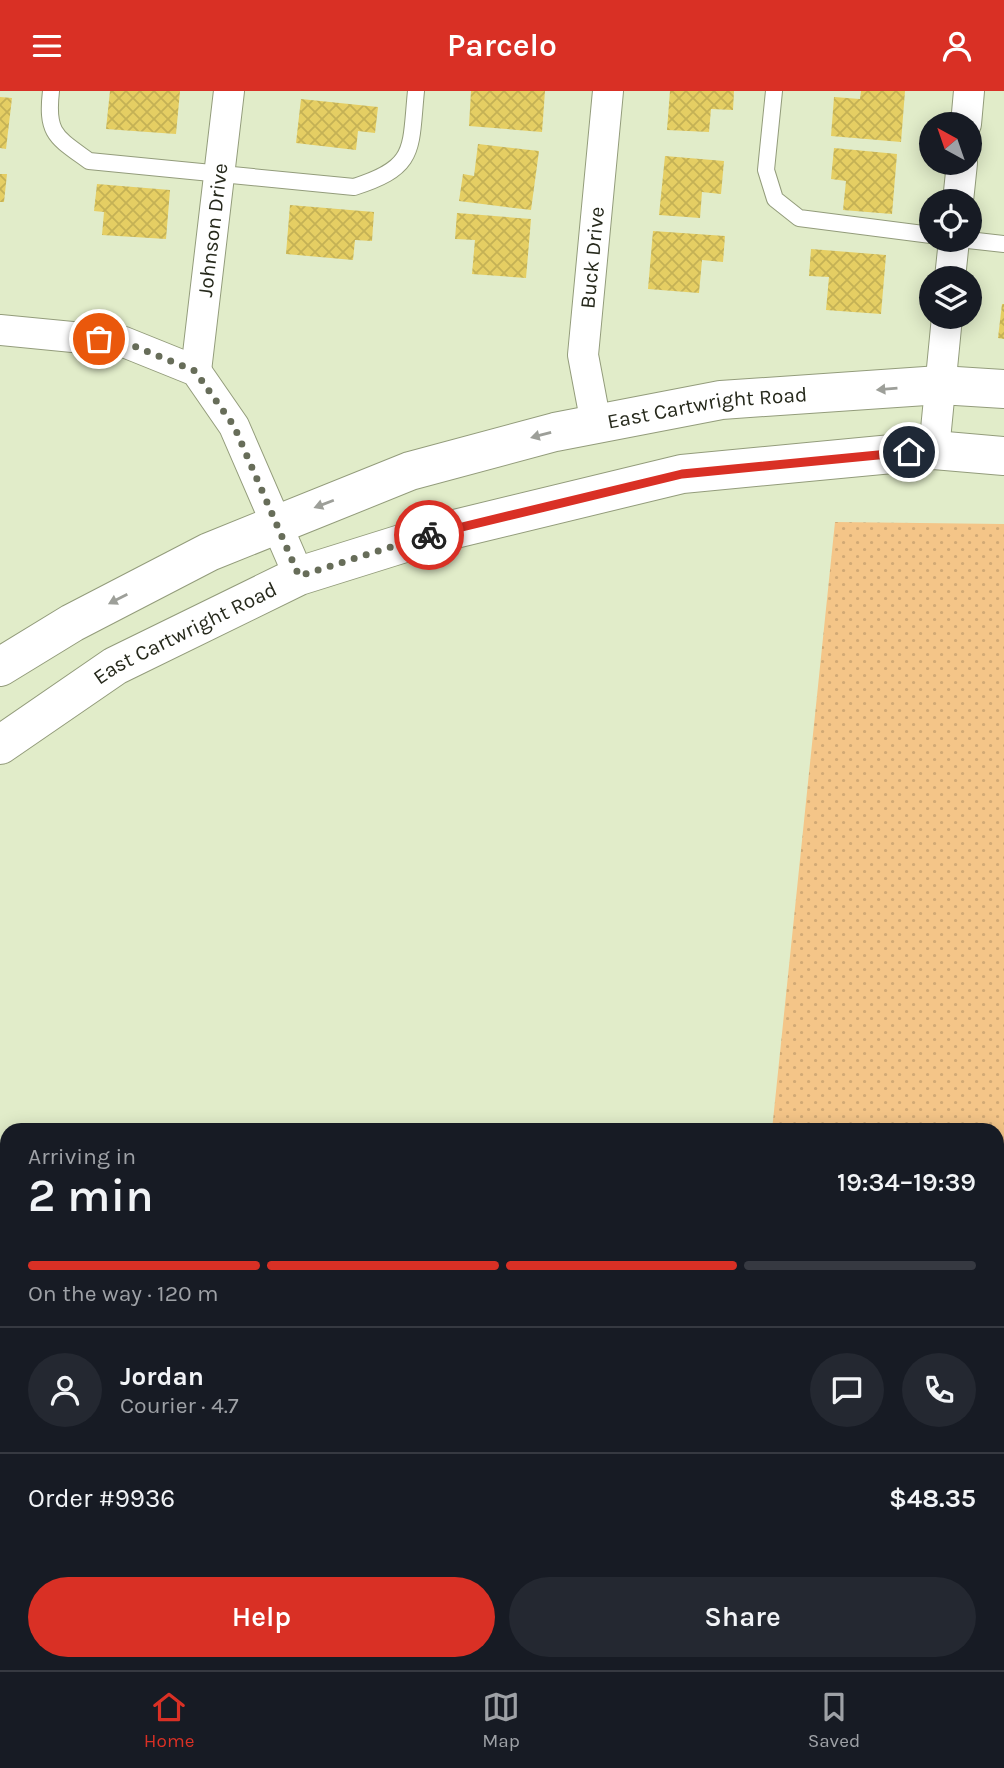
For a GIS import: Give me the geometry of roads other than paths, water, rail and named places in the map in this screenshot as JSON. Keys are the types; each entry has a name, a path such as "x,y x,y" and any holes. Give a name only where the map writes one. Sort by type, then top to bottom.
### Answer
{"main road":[{"name":"East Cartwright Road","path":"0,667 72,623 209,552 410,471 555,432 721,400 940,384 1004,389"},
{"name":"East Cartwright Road","path":"0,745 115,666 299,576 430,534 682,474 934,450 1004,456"}],"street":[{"name":"Johnson Drive","path":"195,371 229,91"},
{"name":"Buck Drive","path":"596,424 583,355 608,91"},
{"path":"967,112 969,91"},
{"path":"934,450 946,329"},
{"path":"0,330 124,342 195,371 234,426 299,576"}],"lane":[{"path":"51,91 48,117 60,140 89,161 354,187 395,170 410,149 416,91"},
{"path":"774,91 766,170 775,199 799,218 919,233"},
{"path":"982,242 1004,244"}]}
